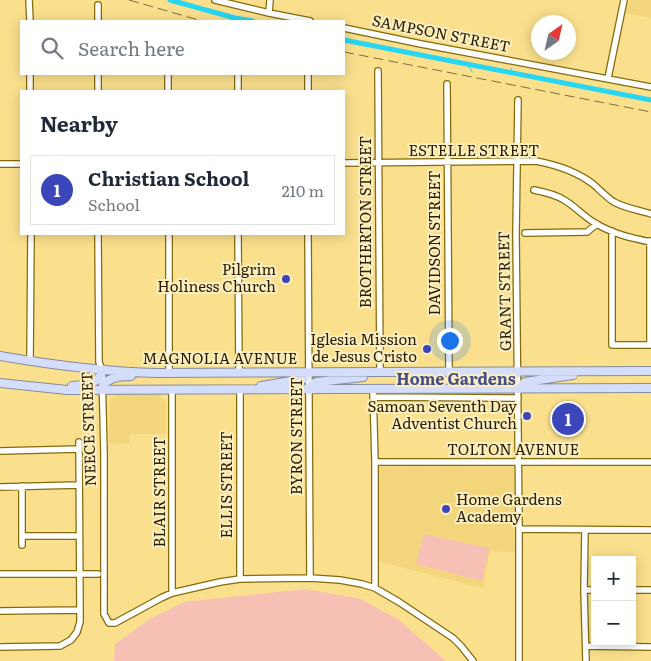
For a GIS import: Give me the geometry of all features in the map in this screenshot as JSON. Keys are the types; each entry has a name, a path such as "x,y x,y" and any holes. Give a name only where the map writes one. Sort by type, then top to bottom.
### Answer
{"main road":[{"name":"MAGNOLIA AVENUE","path":"0,356 102,370 158,373 651,371"},
{"path":"51,389 92,382 99,379 102,370"},
{"path":"518,393 525,382 605,371"},
{"path":"434,390 514,377 518,372"},
{"path":"102,390 104,384 109,380 126,376 158,373"},
{"path":"240,390 304,379 309,373"},
{"path":"309,390 312,384 317,382 373,376 380,373"},
{"name":"MAGNOLIA AVENUE","path":"0,383 67,390 309,390 373,393 434,390 518,393 651,388"}],"street":[{"path":"30,0 30,20"},
{"path":"215,0 305,20"},
{"path":"269,13 270,0"},
{"path":"608,78 624,0"},
{"path":"98,5 98,20"},
{"name":"SAMPSON STREET","path":"345,28 651,87"},
{"name":"BROTHERTON STREET","path":"378,71 380,373"},
{"path":"30,75 30,90"},
{"path":"98,75 98,90"},
{"path":"168,75 168,90"},
{"path":"238,75 238,90"},
{"path":"308,75 308,90"},
{"name":"DAVIDSON STREET","path":"447,84 449,373"},
{"name":"GRANT STREET","path":"518,100 516,233 519,661"},
{"name":"ESTELLE STREET","path":"345,163 536,161 554,164 567,169 594,185 622,206 651,214"},
{"path":"0,164 20,164"},
{"path":"534,190 565,200 596,224 627,237 650,242 651,345 612,345 612,231"},
{"path":"525,233 587,232 596,224"},
{"path":"30,361 31,235"},
{"name":"NEECE STREET","path":"98,235 99,362 102,370 104,454 104,614 109,623 115,623 172,593"},
{"path":"168,235 170,373"},
{"path":"238,235 240,373"},
{"name":"BYRON STREET","path":"308,235 310,578"},
{"name":"BLAIR STREET","path":"172,390 172,593"},
{"name":"ELLIS STREET","path":"240,390 240,579"},
{"path":"373,393 375,462 374,588"},
{"name":"MAGNOLIA AVENUE","path":"373,393 518,393"},
{"path":"0,647 60,646 70,640 77,632 80,622 79,442"},
{"path":"0,451 79,450"},
{"name":"TOLTON AVENUE","path":"375,462 651,462"},
{"path":"0,487 79,485"},
{"path":"22,486 22,545"},
{"path":"519,529 651,530"},
{"path":"586,530 584,590 586,661"},
{"path":"22,536 80,536"},
{"path":"0,574 98,574"},
{"path":"172,593 240,579 310,578 354,582 374,588 413,611 447,634 461,646 472,661"},
{"path":"584,590 591,590"},
{"path":"636,590 651,590"},
{"path":"0,611 80,610"},
{"path":"586,646 651,647"}],"shaded area":[{"path":"631,0 651,0 651,18 625,13"},
{"path":"158,394 166,402 166,434 130,434 129,444 109,443 110,401 116,395"},
{"name":"Home Gardens Academy","path":"379,467 514,467 515,552 490,551 483,588 377,561"},
{"path":"424,534 489,548 482,581 416,564"},
{"path":"305,589 361,599 399,620 446,661 114,661 115,644 150,619 184,602"}],"waterway":[{"path":"170,0 247,20"},
{"path":"345,40 651,100"},
{"path":"468,65 472,72"},
{"path":"510,73 512,68"}],"railway":[{"path":"129,0 199,20"},
{"path":"345,52 651,112"}],"place":[{"name":"Pilgrim Holiness Church","path":"286,279"},
{"name":"Iglesia Mission de Jesus Cristo","path":"427,349"},
{"name":"Samoan Seventh Day Adventist Church","path":"527,416"},
{"name":"Christian School","path":"568,419"},
{"name":"Home Gardens Academy","path":"446,509"}],"district":[{"name":"Home Gardens","path":"456,379"}]}
